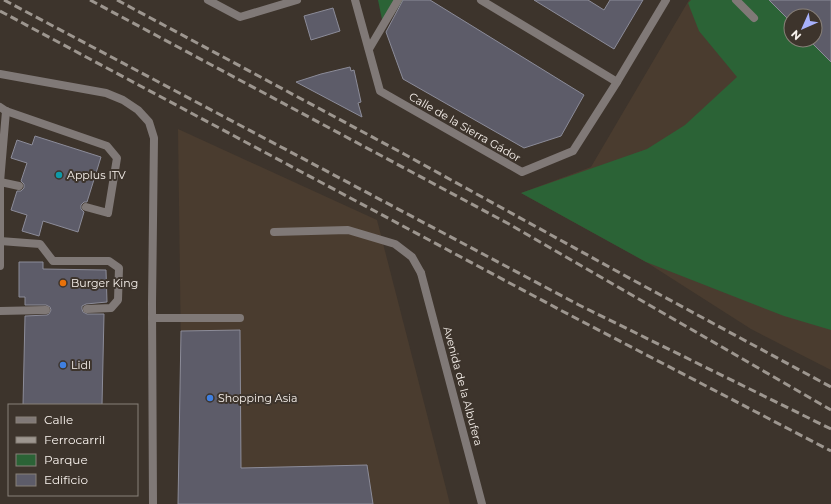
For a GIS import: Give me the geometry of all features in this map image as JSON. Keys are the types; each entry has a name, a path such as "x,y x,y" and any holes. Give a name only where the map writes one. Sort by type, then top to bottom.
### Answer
{"street":[{"path":"208,0 240,17 297,0"},
{"name":"Calle de la Sierra Gádor","path":"355,0 380,91 522,172 573,152 666,0"},
{"path":"369,49 398,0"},
{"path":"480,0 617,82"},
{"path":"736,0 754,18"},
{"path":"0,74 106,93 123,100 138,110 150,122 154,138 152,318 153,504"},
{"path":"0,266 0,182 3,109 107,146 117,158 108,213 86,207"},
{"path":"0,182 19,186"},
{"name":"Avenida de la Albufera","path":"274,232 348,230 395,244 412,257 421,273 482,504"},
{"path":"0,241 40,244 53,261 109,262 119,268 118,300 110,308 87,309"},
{"path":"0,311 46,310"},
{"path":"152,318 240,318"}],"shaded area":[{"path":"689,0 831,0 831,370 751,329 646,262 521,193 591,167"},
{"path":"178,129 377,220 450,504 183,504"}],"green space":[{"path":"378,0 403,0 384,29"},
{"path":"691,0 769,0 783,14 783,48 817,48 831,62 831,330 784,316 646,262 521,193 647,149 685,125 737,77 699,31 688,3"}],"building":[{"path":"403,0 430,0 584,95 561,136 524,148 403,79 386,32"},
{"path":"534,0 588,0 604,10 610,0 643,0 614,49"},
{"path":"769,0 831,0 831,62 817,48 823,48 823,8 783,8 783,14"},
{"path":"333,8 340,31 311,40 304,16"},
{"path":"350,67 351,71 354,70 361,102 358,103 362,117 296,82 321,74"},
{"name":"Applus ITV","path":"35,136 101,157 87,202 84,202 81,205 81,209 84,212 78,232 43,221 39,236 22,231 27,215 11,210 17,191 21,191 24,188 24,184 21,181 27,163 11,158 17,140 32,145"},
{"name":"Lidl","path":"19,262 43,262 43,269 106,270 107,302 86,304 82,306 83,312 87,314 104,314 102,404 23,404 25,316 47,315 51,310 50,307 46,305 25,305 25,297 19,297"},
{"name":"Shopping Asia","path":"240,330 241,468 367,465 373,504 178,504 181,331"}],"railway":[{"path":"4,0 579,305 831,429"},
{"path":"90,0 509,224 831,410"},
{"path":"117,0 404,154 831,387"},
{"path":"0,11 564,312 831,451"}],"place":[{"name":"Applus ITV","path":"59,175"},
{"name":"Burger King","path":"63,283"},
{"name":"Lidl","path":"63,365"},
{"name":"Shopping Asia","path":"210,398"}]}
